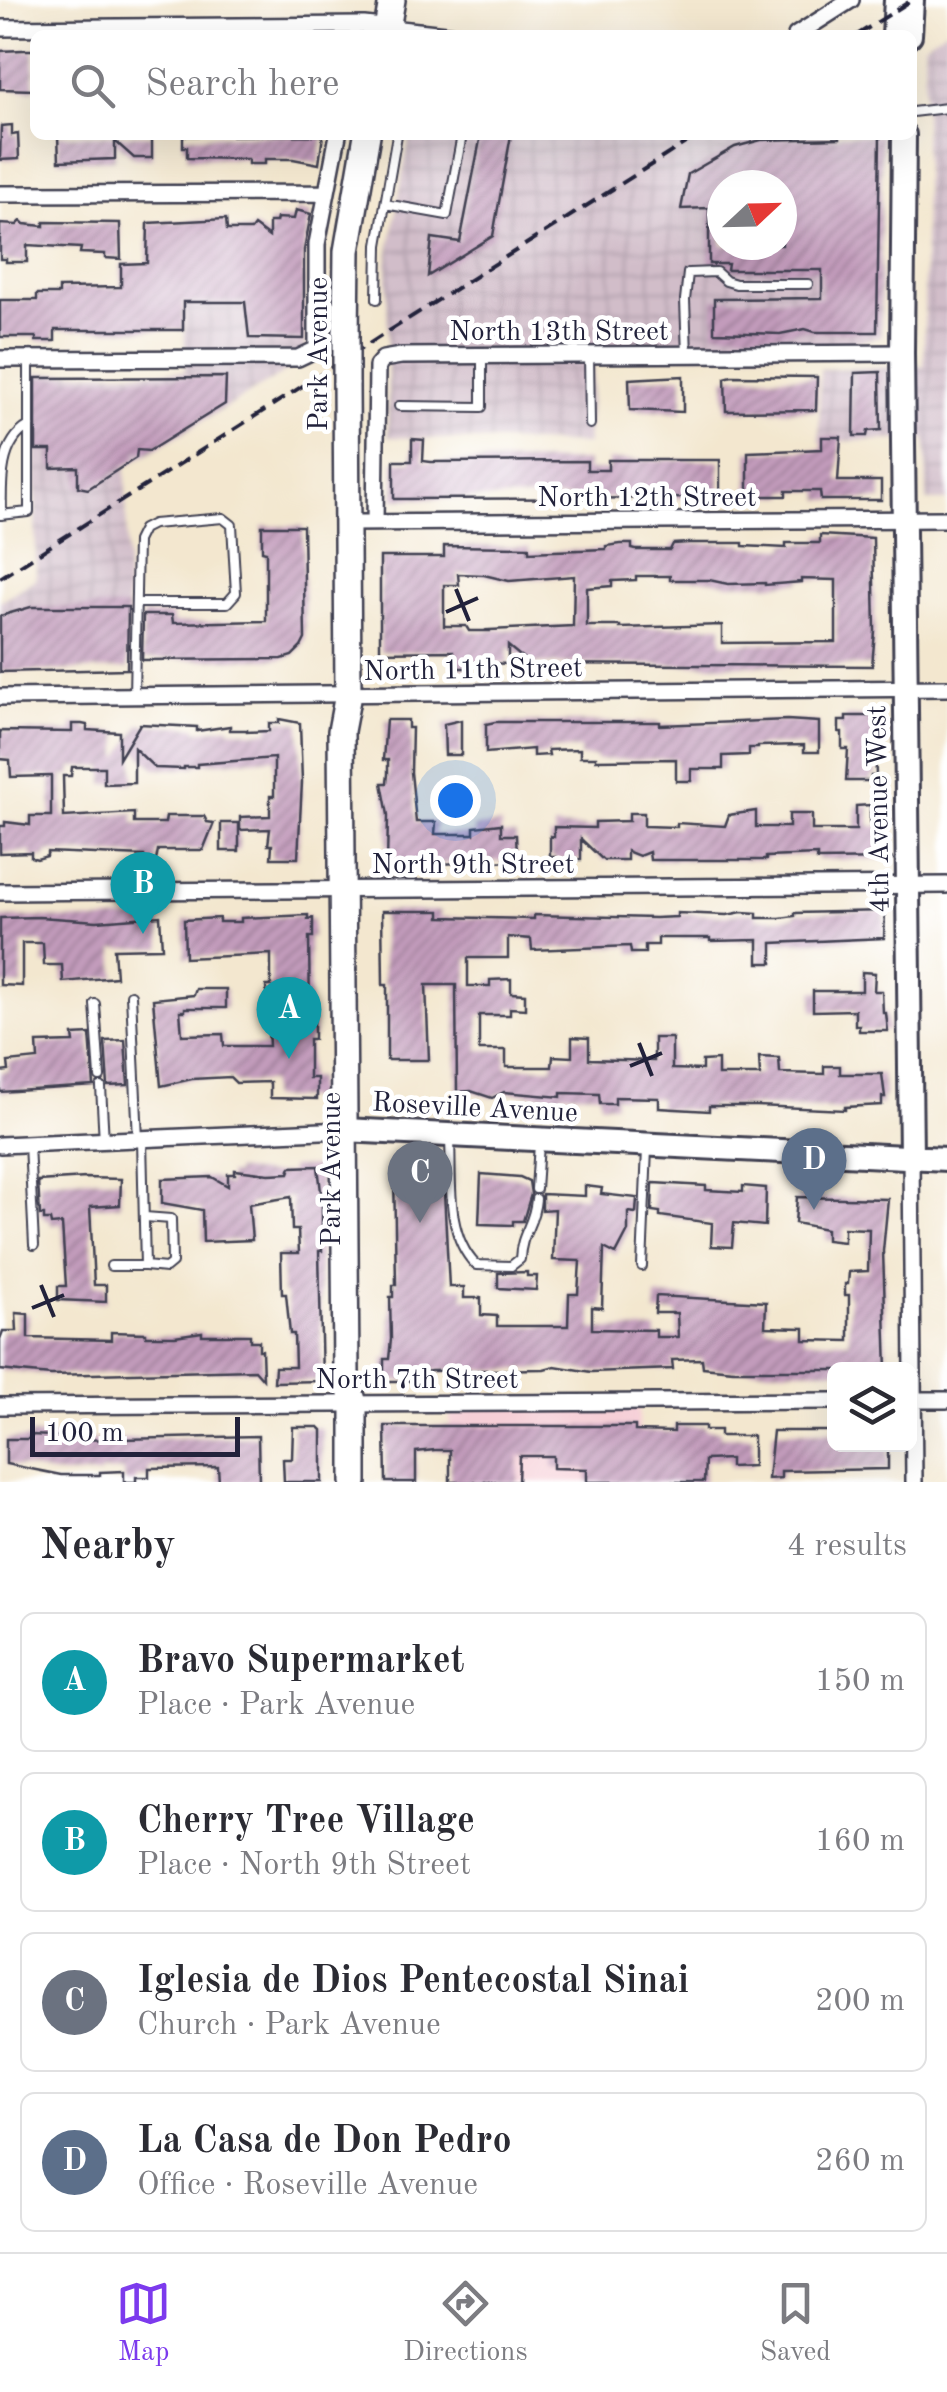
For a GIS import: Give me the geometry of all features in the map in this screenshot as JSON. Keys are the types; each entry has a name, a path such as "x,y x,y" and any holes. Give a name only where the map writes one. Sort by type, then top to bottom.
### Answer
{"main road":[{"path":"387,30 392,0"},
{"name":"Park Avenue","path":"354,1482 354,1404 346,1376 352,1131 350,889 356,730 348,694 346,335 347,251 366,140"}],"street":[{"path":"804,30 851,0"},
{"path":"894,30 896,0"},
{"path":"910,30 912,0"},
{"path":"0,28 258,30"},
{"name":"Park Avenue","path":"29,359 298,358 317,349 318,244 337,140"},
{"name":"4th Avenue West","path":"904,140 902,353 912,1362"},
{"path":"0,194 327,194"},
{"name":"North 13th Street","path":"376,522 379,362 401,356 902,353"},
{"path":"0,359 29,359"},
{"name":"North 12th Street","path":"348,523 947,519"},
{"name":"North 11th Street","path":"0,697 947,688"},
{"name":"North 9th Street","path":"0,892 947,885"},
{"name":"Roseville Avenue","path":"0,1145 352,1131 947,1159"},
{"path":"917,1400 947,1400"},
{"name":"North 7th Street","path":"0,1406 827,1401"},
{"name":"4th Avenue West","path":"913,1452 914,1482"}],"lane":[{"path":"917,111 947,108"},
{"path":"377,298 378,245 397,140"},
{"path":"385,204 447,215 461,140"},
{"path":"687,354 688,273 716,272 736,284 808,284"},
{"path":"589,355 590,424"},
{"path":"399,406 482,407 482,356"},
{"path":"29,359 29,426 29,512 1,515 2,454 13,436 29,426"},
{"path":"134,696 136,541 143,529 153,524 224,518 232,524 236,593 227,603 136,603"},
{"path":"132,994 145,1266"},
{"path":"95,1004 104,1141"},
{"path":"450,1135 454,1222 463,1252 476,1264 511,1266 520,1260 521,1237 535,1220 536,1199"},
{"path":"536,1188 539,1140"},
{"path":"29,1144 34,1245"},
{"path":"642,1266 647,1144"},
{"path":"111,1266 166,1268 172,1263 171,1220 145,1217"}],"shaded area":[{"path":"947,29 947,501 927,501 926,439 819,442 820,369 924,366 924,44"},
{"path":"409,140 882,140 881,337 816,349 594,361 587,444 388,437 387,263"},
{"path":"304,274 305,360 126,467 128,669 0,670 0,601 36,579 34,373 185,371 184,275"},
{"path":"639,1404 639,1482 450,1482 450,1406"}],"building":[{"path":"30,50 30,90 0,89 0,51"},
{"path":"12,125 12,135 18,134 19,159 0,160 1,126"},
{"path":"58,140 152,140 152,158 134,158 115,141 115,159 59,161"},
{"path":"183,140 322,140 319,164 293,159 265,159 265,164 248,164 248,159 187,158 187,147 183,147"},
{"path":"480,140 510,140 493,236 428,276 432,238 460,242"},
{"path":"761,140 880,140 877,332 714,332 714,299 822,298 822,270 727,270 728,264 709,264 709,260 797,260 797,170 707,170 707,208 681,209 688,174 735,147"},
{"path":"296,210 311,214 304,250 304,339 249,338 245,302 183,302 183,330 55,330 55,341 0,337 0,300 37,300 37,294 59,294 59,288 121,287 121,264 147,263 148,223 226,219 227,230 251,230 254,226 269,237 269,222 276,222 277,218 294,219"},
{"path":"21,221 44,226 44,222 120,223 121,259 80,253 81,248 27,245 27,262 6,262 0,259 0,224 17,225"},
{"path":"880,372 881,430 854,436 855,373"},
{"path":"683,376 683,412 630,410 629,379"},
{"path":"226,377 225,404 149,451 137,450 136,458 88,489 78,487 78,467 51,468 51,450 36,450 36,378"},
{"path":"817,377 816,410 726,411 725,378"},
{"path":"822,437 841,437 838,481 881,481 881,500 821,500 820,491 786,491 786,496 753,496 748,492 748,452 822,449"},
{"path":"412,439 424,440 423,461 431,462 587,461 587,470 608,470 608,460 720,460 720,498 394,499 394,461 412,461"},
{"path":"262,526 303,526 305,639 301,647 282,659 142,660 143,615 172,615 173,623 266,621"},
{"path":"820,535 873,538 872,666 530,664 508,646 508,664 470,662 470,668 458,668 458,664 453,664 453,651 380,652 380,557 444,557 444,546 529,547 529,552 606,549 621,544 632,544 636,550 670,550 673,544 689,543 786,548 786,543 820,543","holes":["458,574 509,581 574,576 573,626 491,631 444,626 444,585 459,585","636,576 765,585 801,579 836,580 836,642 722,643 722,625 587,626 587,588 612,586 612,581 636,580"]},
{"path":"31,607 128,607 127,669 0,672 0,616"},
{"path":"846,716 874,716 876,776 871,776 871,781 846,781 848,749 842,749 839,721 846,721"},
{"path":"279,719 300,723 298,858 271,858 270,829 240,830 240,817 270,816 274,758 197,764 184,769 155,768 134,748 134,783 104,784 104,767 72,767 71,776 63,776 64,817 134,813 134,823 165,823 166,816 204,816 207,822 214,823 203,850 158,850 155,866 144,866 144,856 47,852 47,856 37,859 31,857 31,852 0,853 0,826 5,826 5,822 30,825 30,816 51,816 51,776 11,777 10,760 0,759 0,731 72,732 72,724 82,724 87,725 87,730 119,732 119,759 140,724 197,727 197,731 230,726 230,730 247,732 269,731 269,723 279,723"},
{"path":"386,720 408,720 408,728 412,728 416,822 436,822 435,834 474,834 474,827 501,824 501,835 516,835 517,857 513,861 387,866 388,815 382,783 387,783 388,774 388,760 383,760"},
{"path":"461,720 461,755 445,755 444,724"},
{"path":"495,722 660,725 819,722 819,752 804,752 804,745 749,748 749,755 723,756 723,769 691,769 691,781 676,781 676,759 596,760 580,757 580,749 548,750 549,755 533,756 533,749 486,753 486,724"},
{"path":"870,805 870,826 883,826 884,851 892,859 817,860 817,855 766,860 650,860 649,852 639,856 627,851 627,860 603,860 581,839 581,860 550,857 554,827 595,828 595,822 629,821 629,813 644,813 644,826 677,827 677,823 725,826 729,815 756,811 756,827 789,827 789,814 812,814 812,830 856,830 856,806"},
{"path":"221,823 239,823 239,851 221,851"},
{"path":"382,911 440,911 440,917 534,919 534,915 655,918 677,917 677,913 742,912 757,913 757,918 780,918 795,913 885,911 884,938 772,943 772,963 758,963 758,940 710,938 658,938 658,945 645,945 645,953 631,953 630,946 532,950 531,939 508,937 508,958 468,958 468,986 490,986 490,980 511,979 511,993 525,994 525,1009 510,1008 510,1015 479,1015 479,1050 506,1050 506,1067 552,1067 553,1056 572,1057 572,1037 589,1038 589,1059 654,1061 654,1038 672,1038 672,1069 702,1070 702,1061 718,1060 718,1075 760,1075 759,1057 779,1058 780,1073 824,1074 824,1066 840,1066 840,1074 882,1074 882,1105 845,1110 709,1106 709,1111 659,1108 659,1098 615,1097 615,1104 600,1104 599,1094 561,1093 561,1097 504,1092 492,1098 471,1091 457,1092 456,985 426,985 429,1060 387,1060"},
{"path":"308,915 308,919 313,918 313,937 309,937 310,1019 314,1019 314,1039 309,1039 309,1078 317,1078 317,1099 270,1098 270,1082 236,1083 230,1077 161,1086 153,999 194,995 196,989 226,989 226,1008 180,1011 182,1035 223,1034 224,1046 269,1046 266,986 271,986 271,954 185,958 184,920 219,918 219,922 241,922 241,918"},
{"path":"160,916 162,948 114,949 116,977 63,982 62,965 44,965 43,943 22,943 22,986 0,985 0,918 97,921"},
{"path":"862,972 875,973 874,991 882,991 888,1031 859,1031 855,1010 813,1011 813,991 862,991"},
{"path":"90,1034 94,1086 0,1092 0,1072 9,1071 8,1062 38,1059 37,1043 74,1042 73,1035"},
{"path":"125,1040 128,1085 108,1086 105,1041"},
{"path":"318,1166 322,1200 322,1381 274,1382 275,1367 295,1367 294,1334 290,1334 286,1294 282,1294 281,1253 299,1253 298,1230 292,1230 291,1197 249,1204 252,1240 203,1242 202,1210 162,1203 162,1179 212,1177 228,1186 228,1174 235,1174 235,1170 269,1174 289,1173 291,1167"},
{"path":"415,1168 443,1174 449,1287 464,1287 464,1298 481,1298 481,1315 497,1316 497,1326 568,1326 569,1294 578,1294 580,1261 553,1260 555,1209 542,1210 542,1194 585,1196 585,1186 602,1188 601,1194 637,1198 636,1213 628,1212 628,1231 616,1254 604,1248 602,1308 592,1307 592,1329 656,1330 656,1337 678,1337 677,1313 655,1313 656,1296 766,1302 765,1327 804,1328 804,1340 849,1341 849,1295 845,1295 845,1284 849,1272 868,1271 869,1229 844,1228 844,1242 826,1240 826,1229 795,1223 797,1197 888,1199 883,1251 887,1362 827,1362 827,1370 733,1370 703,1367 702,1359 672,1360 673,1369 591,1372 555,1366 431,1371 418,1373 418,1381 384,1381 384,1359 389,1359 391,1339 390,1297 396,1285 394,1171"},
{"path":"481,1174 529,1181 531,1194 523,1221 513,1221 513,1225 479,1224"},
{"path":"121,1179 120,1205 90,1207 94,1285 106,1285 106,1302 58,1300 58,1286 66,1286 62,1224 51,1225 50,1220 40,1215 38,1181"},
{"path":"653,1183 743,1192 743,1186 766,1188 765,1226 734,1223 732,1247 711,1246 712,1223 660,1216 660,1212 652,1211"},
{"path":"527,1272 527,1276 537,1276 536,1290 498,1288 498,1273"},
{"path":"16,1313 28,1314 28,1338 111,1340 111,1332 146,1336 202,1332 250,1335 250,1341 259,1341 262,1350 263,1379 255,1370 51,1375 0,1370 0,1339 3,1331 17,1331"},
{"path":"385,1426 635,1426 635,1431 674,1432 674,1426 705,1426 705,1430 720,1430 720,1436 753,1436 753,1466 730,1467 730,1459 705,1460 704,1482 587,1482 587,1469 553,1468 553,1456 519,1456 518,1482 450,1482 450,1450 435,1450 416,1452 416,1482 386,1482"},
{"path":"293,1427 322,1430 322,1482 284,1482 283,1459 292,1459"},
{"path":"773,1431 827,1431 827,1452 888,1452 888,1469 781,1471 781,1478 768,1479"},
{"path":"30,1435 76,1440 258,1436 259,1482 219,1482 218,1467 149,1468 149,1477 124,1482 124,1471 61,1475 6,1464 6,1439 29,1439"}],"railway":[{"path":"865,30 912,0"},
{"path":"0,578 690,140"}],"place":[{"name":"Cherry Tree Village","path":"143,934"},
{"name":"Bravo Supermarket","path":"289,1059"},
{"name":"La Casa de Don Pedro","path":"814,1210"},
{"name":"Iglesia de Dios Pentecostal Sinai","path":"420,1223"}]}
